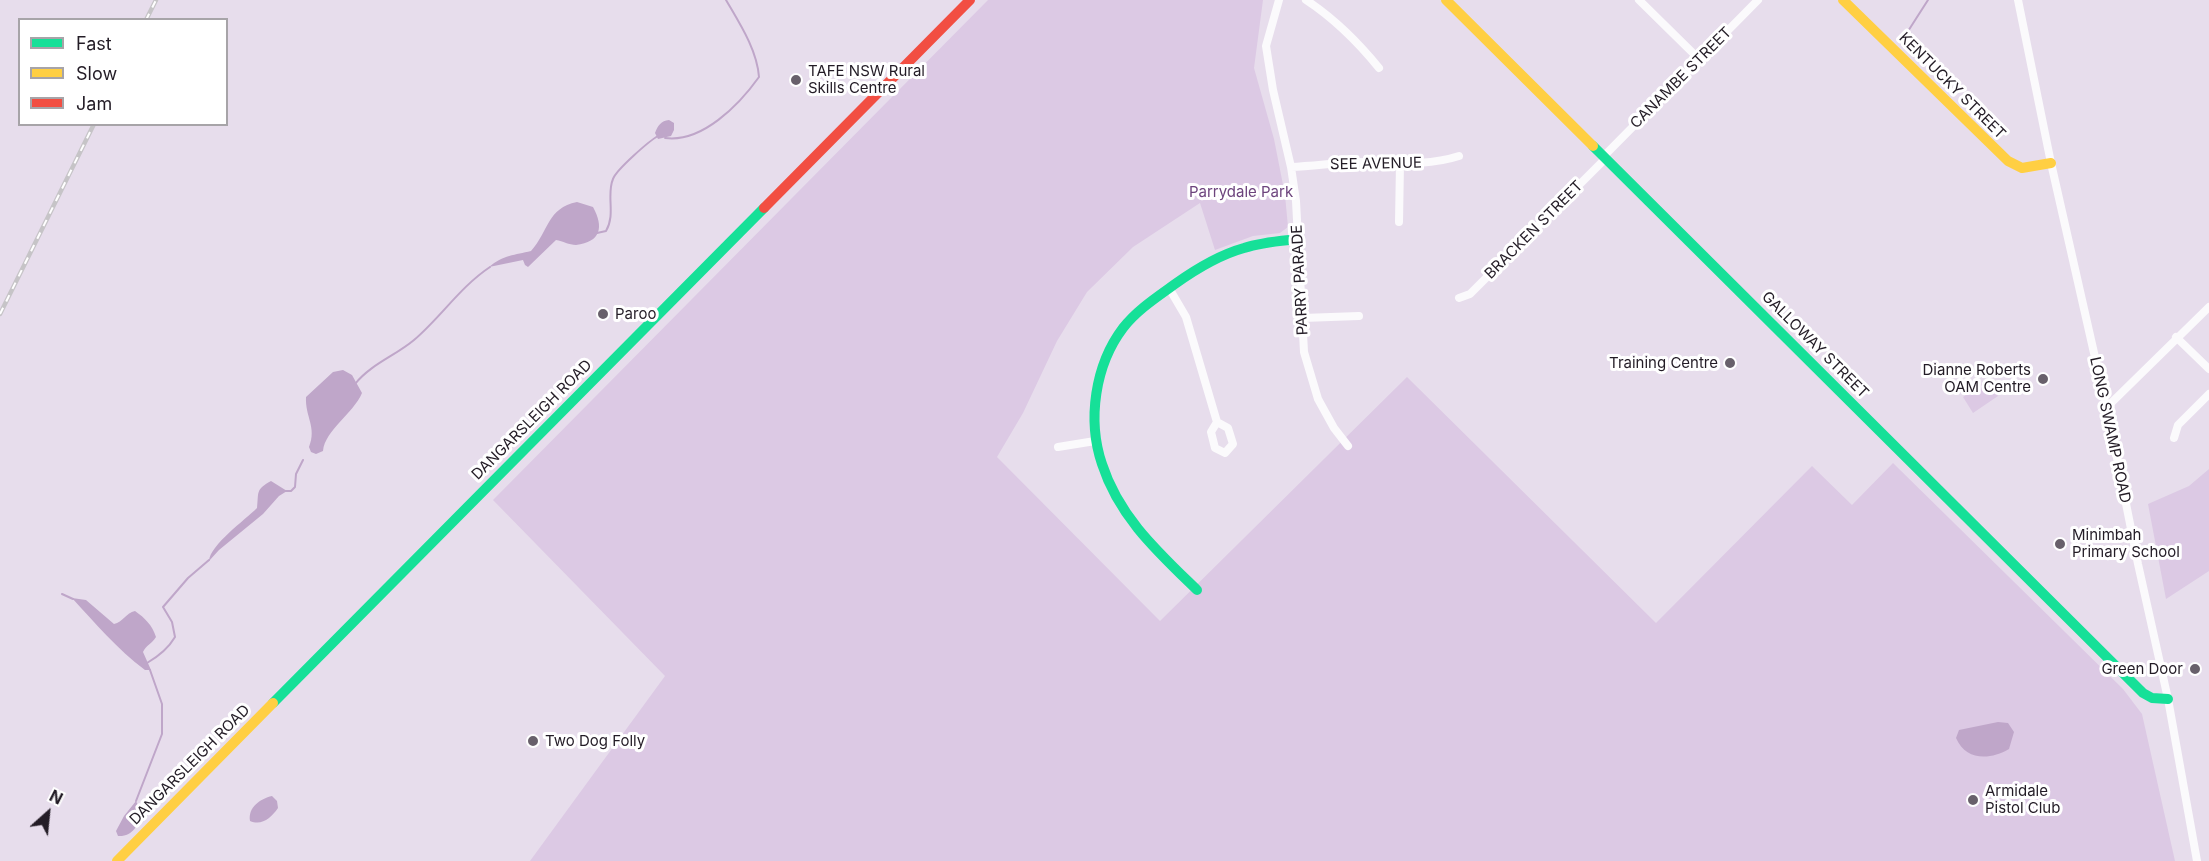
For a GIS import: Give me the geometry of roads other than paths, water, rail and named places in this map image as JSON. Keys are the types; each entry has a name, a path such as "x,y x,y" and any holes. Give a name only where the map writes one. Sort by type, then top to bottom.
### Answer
{"street":[{"name":"DANGARSLEIGH ROAD","path":"117,861 970,0"},
{"name":"PARRY PARADE","path":"1279,0 1266,46 1273,90 1292,167 1304,352 1318,399 1334,428 1348,446"},
{"path":"1306,0 1343,27 1379,68"},
{"name":"GALLOWAY STREET","path":"1446,0 2143,693 2152,698 2168,699"},
{"path":"1639,0 1700,60"},
{"name":"CANAMBE STREET","path":"1605,157 1758,0"},
{"name":"KENTUCKY STREET","path":"1843,0 2008,161 2022,168 2051,163"},
{"name":"LONG SWAMP ROAD","path":"2018,0 2051,163 2168,699 2197,861"},
{"name":"SEE AVENUE","path":"1292,167 1357,162 1400,164 1440,162 1459,156"},
{"name":"BRACKEN STREET","path":"1459,298 1470,294 1605,157"},
{"path":"1399,222 1400,164"},
{"path":"1197,590 1134,525 1115,495 1095,441 1097,390 1106,356 1125,326 1136,314 1197,268 1222,255 1251,245 1298,239"},
{"path":"1169,288 1186,317 1217,422"},
{"path":"2106,408 2209,307"},
{"path":"1303,318 1359,316"},
{"path":"2176,338 2209,369"},
{"path":"2174,438 2178,425 2209,394"},
{"path":"1058,447 1095,441"}],"waterway":[{"path":"665,138 692,135 706,128 730,110 759,77 751,47 726,0"},
{"path":"1903,39 1928,0"},
{"path":"597,233 606,231 609,225 610,191 615,175 633,156 658,136"},
{"path":"355,384 368,371 414,340 469,284 490,267"},
{"path":"285,491 291,491 295,487 296,474 303,460"},
{"path":"147,663 163,652 175,637 172,622 163,607 188,578 209,560"},
{"path":"62,594 73,599"},
{"path":"136,801 162,734 162,704 150,670"}],"railway":[{"path":"147,18 156,0"},
{"path":"0,314 93,126"}],"place":[{"name":"TAFE NSW Rural Skills Centre","path":"796,80"},
{"name":"Paroo","path":"603,314"},
{"name":"Training Centre","path":"1730,363"},
{"name":"Dianne Roberts OAM Centre","path":"2043,379"},
{"name":"Minimbah Primary School","path":"2060,544"},
{"name":"Green Door","path":"2195,669"},
{"name":"Two Dog Folly","path":"533,741"},
{"name":"Armidale Pistol Club","path":"1973,800"}],"park label":[{"name":"Parrydale Park","path":"1241,192"}]}
